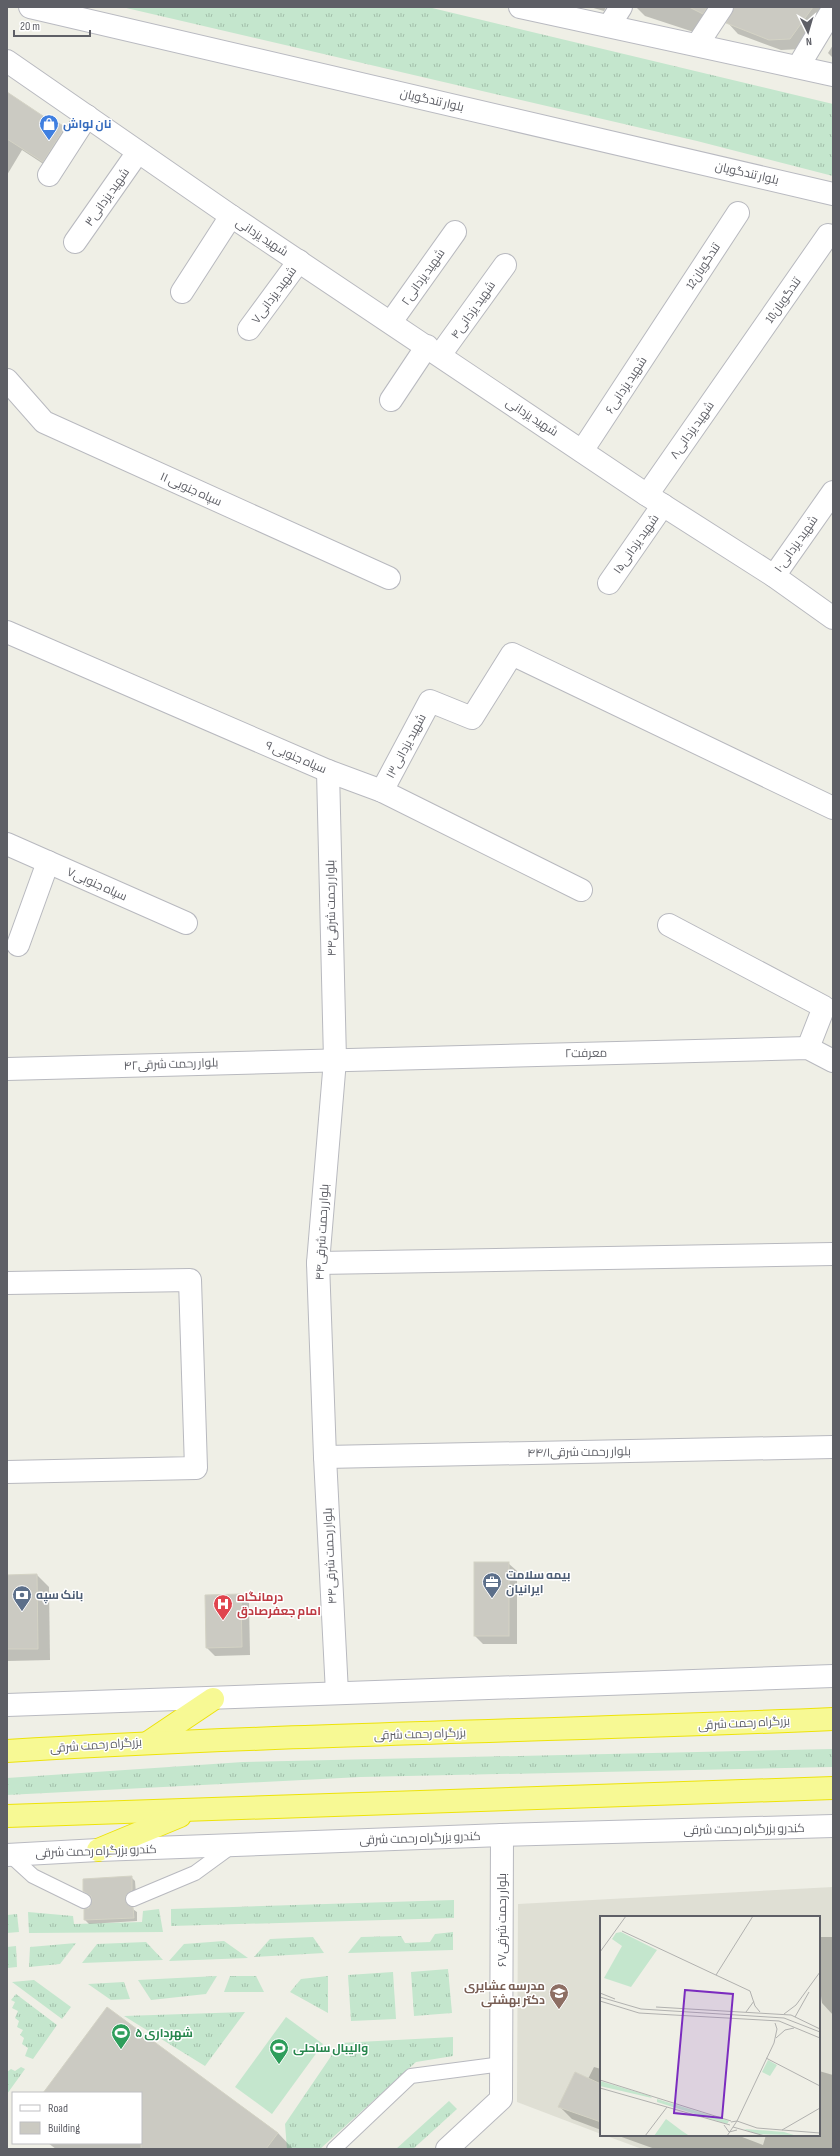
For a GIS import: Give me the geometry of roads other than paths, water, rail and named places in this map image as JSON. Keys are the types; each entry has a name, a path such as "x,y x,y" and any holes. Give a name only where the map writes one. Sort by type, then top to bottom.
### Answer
{"highway":[{"path":"149,1742 213,1699"},
{"name":"بزرگراه رحمت شرقی","path":"7,1751 149,1742 663,1727 833,1719"},
{"path":"7,1816 833,1788"},
{"path":"98,1850 194,1810"}],"street":[{"name":"بلوار تندگویان","path":"30,7 833,194"},
{"path":"520,7 833,75"},
{"path":"608,26 621,7"},
{"path":"698,45 722,7"},
{"path":"798,67 833,9"},
{"name":"شهید یزدانی","path":"7,61 231,216 655,500 774,576 833,618"},
{"path":"49,175 87,116"},
{"name":"شهید یزدانی۳","path":"75,242 138,152"},
{"name":"12تندگویان","path":"669,318 738,214"},
{"name":"شهید یزدانی","path":"182,292 231,216"},
{"name":"شهید یزدانی۲","path":"391,322 455,232"},
{"name":"10تندگویان","path":"737,365 828,235"},
{"name":"شهید یزدانی۷","path":"249,329 299,261"},
{"name":"شهید یزدانی۴","path":"391,400 434,351 505,265"},
{"name":"شهید یزدانی۶","path":"582,451 669,318"},
{"name":"شهید یزدانی۸","path":"655,500 737,365"},
{"name":"۱۱ سپاه جنوبی","path":"10,388 44,422 389,578"},
{"name":"شهید یزدانی۱۰","path":"774,576 833,492"},
{"name":"شهید یزدانی۱۵","path":"609,583 655,500"},
{"name":"۹ سپاه جنوبی","path":"7,632 328,771 382,791 581,890"},
{"name":"شهید یزدانی۱۳","path":"382,791 430,701 472,718 512,654 833,808"},
{"name":"۴۴بلوار رحمت شرقی","path":"328,771 334,1060 318,1263 325,1457 337,1693"},
{"name":"سپاه جنوبی۷","path":"7,844 186,923"},
{"path":"18,945 48,862"},
{"path":"669,925 824,1007 808,1048"},
{"name":"معرفت۲","path":"334,1060 808,1048 833,1061"},
{"name":"بلوار رحمت شرقی۴۲","path":"7,1069 334,1060"},
{"path":"318,1263 833,1254"},
{"path":"7,1283 190,1280 196,1468 7,1472"},
{"name":"بلوار رحمت شرقی۴۴/۱","path":"325,1457 833,1447"},
{"path":"7,1706 833,1676"},
{"name":"کندرو بزرگراه رحمت شرقی","path":"9,1855 98,1850 502,1835 833,1826"},
{"name":"بلوار رحمت شرقی۶۷","path":"447,2149 501,2099 502,1835"}],"lane":[{"path":"133,1899 195,1872 232,1846"},
{"path":"9,1855 34,1876 84,1901"},
{"path":"334,2149 411,2076 502,2064"}],"place":[{"name":"نان لواش","path":"49,141"},
{"name":"بیمه سلامت ایرانیان","path":"492,1599"},
{"name":"بانک سپه","path":"22,1612"},
{"name":"درمانگاه امام جعفرصادق","path":"223,1621"},
{"name":"مدرسه عشایری دکتر بهشتی","path":"559,2010"},
{"name":"شهرداری ۵","path":"121,2050"},
{"name":"والیبال ساحلی","path":"279,2065"}]}
